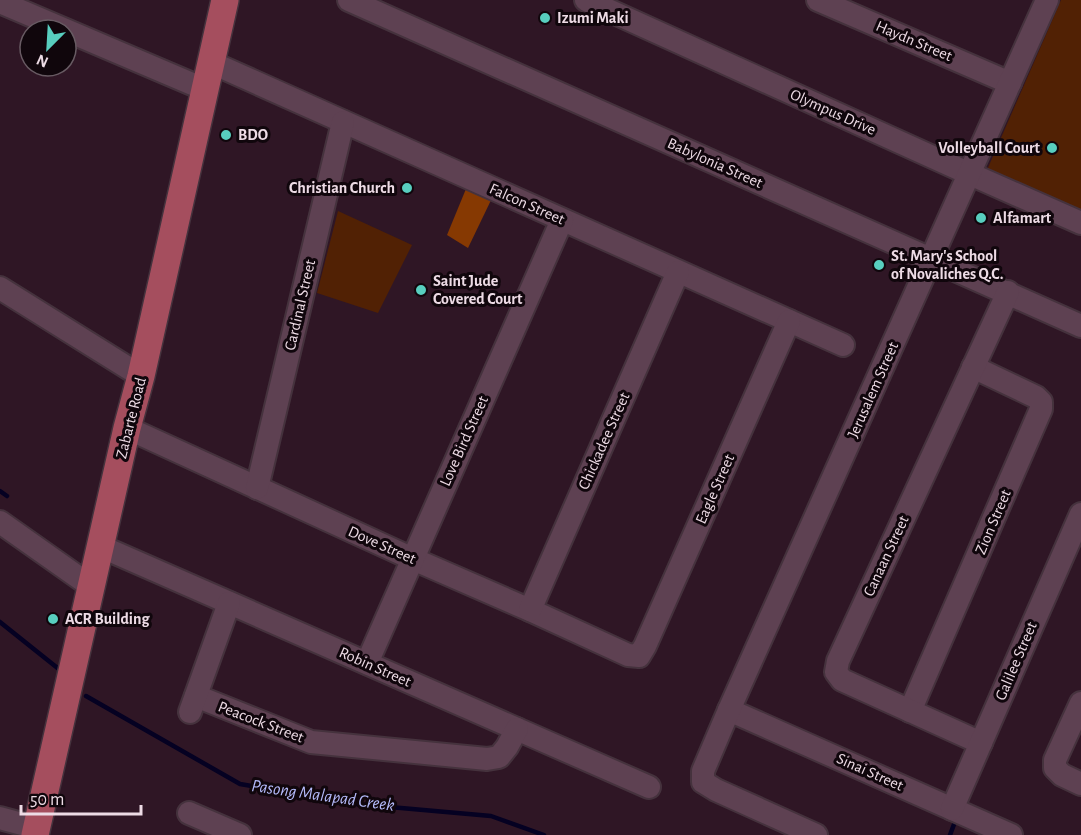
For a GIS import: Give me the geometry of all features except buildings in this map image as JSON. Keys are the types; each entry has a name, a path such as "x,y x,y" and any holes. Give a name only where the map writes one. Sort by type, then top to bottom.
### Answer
{"main road":[{"name":"Zabarte Road","path":"36,832 225,0"}],"street":[{"name":"Babylonia Street","path":"349,0 1081,326"},
{"name":"Olympus Drive","path":"586,0 1081,223"},
{"name":"Haydn Street","path":"818,0 1010,83"},
{"name":"Jerusalem Street","path":"816,835 716,790 703,782 704,771 729,710 970,174 1044,1"},
{"path":"0,2 204,89"},
{"name":"Falcon Street","path":"210,62 843,345"},
{"name":"Cardinal Street","path":"257,488 343,122"},
{"name":"Love Bird Street","path":"367,663 562,220"},
{"name":"Chickadee Street","path":"530,610 678,272"},
{"path":"0,288 141,376"},
{"name":"Canaan Street","path":"981,743 842,680 836,672 838,661 1008,292"},
{"name":"Eagle Street","path":"639,656 789,321"},
{"name":"Zion Street","path":"910,711 1041,409 1041,402 1036,396 973,367"},
{"name":"Dove Street","path":"127,428 628,655 639,656"},
{"name":"Galilee Street","path":"952,809 1081,514"},
{"path":"0,522 92,588"},
{"name":"Robin Street","path":"102,547 649,787"},
{"name":"Peacock Street","path":"229,603 193,704 310,742 487,759 499,757 517,729"},
{"path":"1081,704 1056,760 1055,768 1062,775 1081,784"},
{"name":"Sinai Street","path":"729,710 1011,835"},
{"path":"189,813 240,835"},
{"path":"0,818 36,832"}],"shaded area":[{"path":"1061,0 1081,0 1081,213 987,170"},
{"path":"468,184 493,196 468,248 447,235"},
{"path":"338,211 412,245 378,313 317,293"}],"waterway":[{"path":"0,491 7,496"},
{"name":"Pasong Malapad Creek","path":"0,622 60,670"},
{"name":"Pasong Malapad Creek","path":"86,696 240,784 356,804 491,816 544,835"},
{"path":"950,835 956,819"}],"place":[{"name":"Izumi Maki","path":"545,18"},
{"name":"BDO","path":"226,135"},
{"name":"Volleyball Court","path":"1052,148"},
{"name":"Christian Church","path":"407,188"},
{"name":"Alfamart","path":"981,218"},
{"name":"St. Mary's School of Novaliches Q.C.","path":"879,265"},
{"name":"Saint Jude Covered Court","path":"421,290"},
{"name":"ACR Building","path":"53,619"}]}
